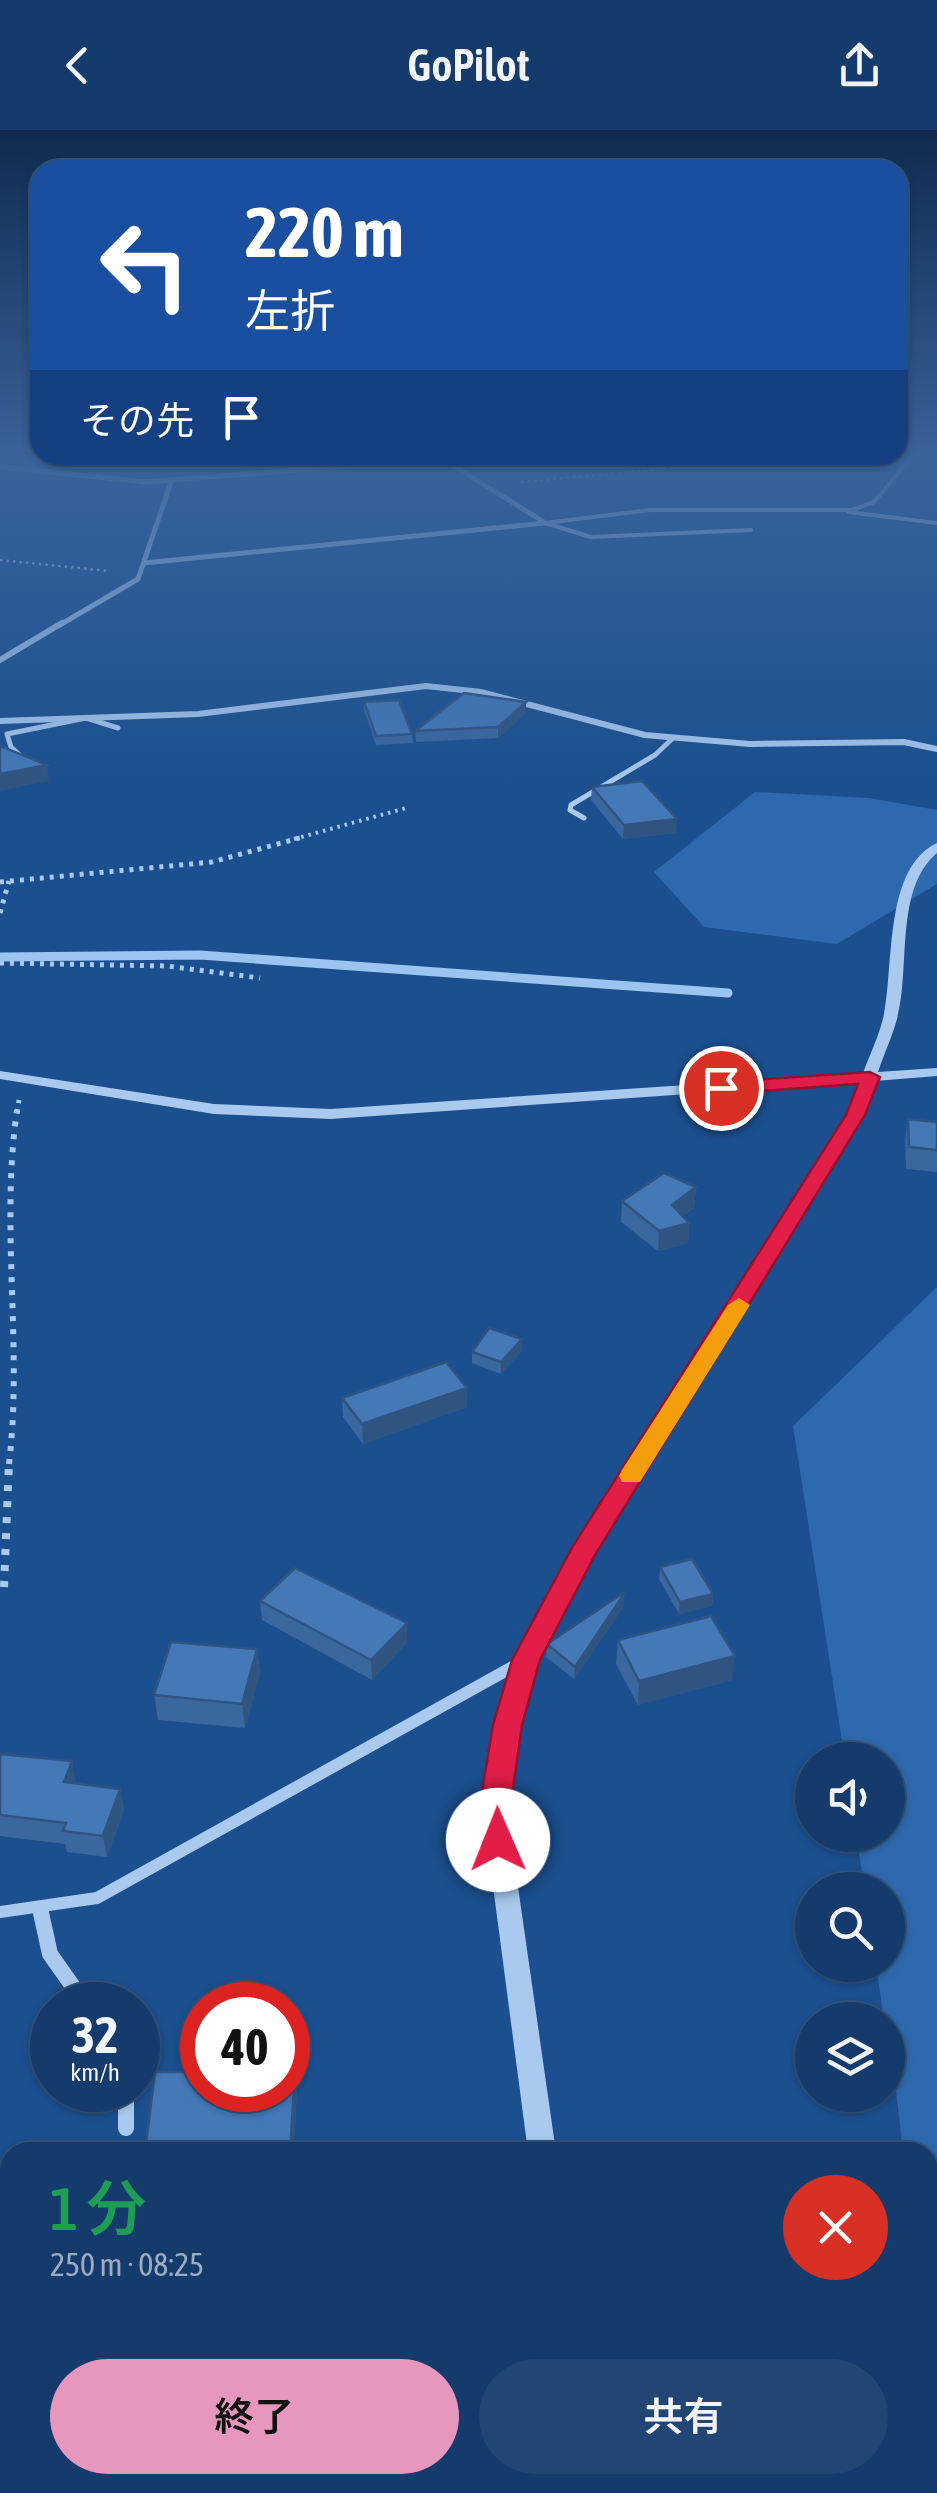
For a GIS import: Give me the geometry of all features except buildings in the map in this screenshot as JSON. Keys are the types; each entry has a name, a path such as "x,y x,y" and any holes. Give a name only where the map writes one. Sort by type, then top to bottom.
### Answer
{"street":[{"path":"0,660 140,575 142,568"},
{"path":"0,721 198,714 426,686 481,692 612,728 673,738 750,744 904,742 937,748"},
{"path":"541,2142 494,1810 507,1725 526,1660 583,1553 856,1115 891,1016 906,890 920,861 937,847"},
{"path":"0,1075 214,1109 330,1114 937,1072"},
{"path":"0,1912 96,1898 526,1660"},
{"path":"40,1909 50,1954 70,1982"},
{"path":"126,2112 126,2128"}],"lane":[{"path":"28,762 11,747 8,734 86,718 118,728"},
{"path":"584,818 570,810 571,805 655,755 673,738"}],"path":[{"path":"77,568 140,575"},
{"path":"0,882 212,862 406,808"},
{"path":"0,913 9,881"},
{"path":"0,963 167,966 260,978"},
{"path":"4,1587 6,1498 16,1402 10,1160 22,1079"}],"shaded area":[{"path":"755,792 869,798 937,810 937,884 837,944 704,927 654,872"},
{"path":"937,1287 937,2142 902,2142 898,2112 905,2112 905,2002 881,2002 878,1982 905,1982 905,1872 862,1872 859,1852 905,1852 905,1742 842,1742 793,1426"}],"waterway":[{"path":"0,957 200,955 728,993"}],"slow traffic":[{"path":"631,1476 739,1305"}],"route":[{"path":"498,1840 494,1810 507,1725 526,1660 583,1553 856,1115 870,1077 721,1088"}]}
